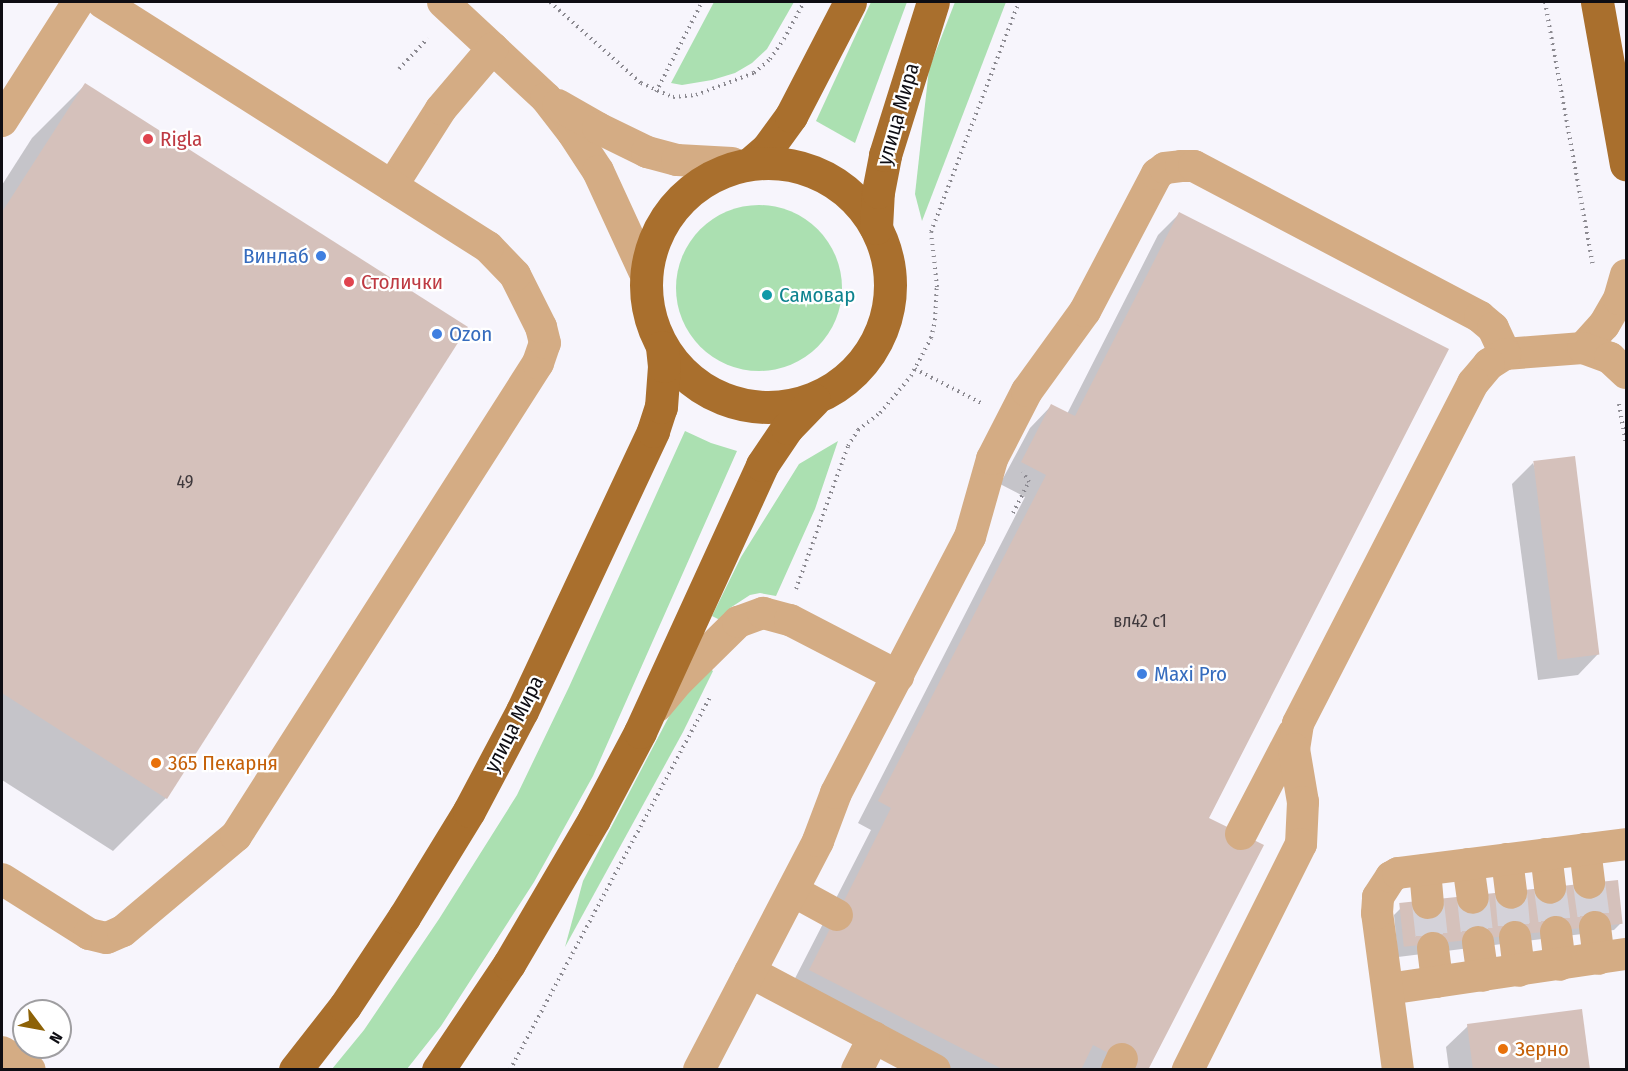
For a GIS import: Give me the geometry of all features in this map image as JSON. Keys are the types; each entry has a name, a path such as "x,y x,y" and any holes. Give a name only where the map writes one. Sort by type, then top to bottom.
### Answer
{"main road":[{"path":"743,162 788,166 823,178 853,201 876,228 889,258 893,281 884,330 866,362 847,384 814,400 783,404 736,400 699,384 681,370 662,347 648,316 643,290 644,271 648,248 666,217 681,199 695,186 767,149 791,116 850,2"},
{"name":"улица Мира","path":"876,228 885,155 933,2"},
{"path":"1598,2 1626,164"},
{"name":"улица Мира","path":"295,1070 345,1006 404,917 470,811 522,711 653,431 661,406 664,366 662,347"},
{"path":"438,1070 541,911 594,819 639,732 762,465 787,428 814,400"}],"street":[{"path":"2,121 78,2"},
{"path":"2,879 88,934 107,938 123,931 236,836 538,363 545,343 541,327 514,274 489,247 102,2"},
{"path":"443,2 546,98 598,171 644,271"},
{"path":"392,186 441,109 493,48"},
{"path":"546,98 598,128 647,152 677,160 743,162"},
{"path":"699,1070 818,841 836,793 970,537 987,472 1012,420 1037,375 1085,311 1157,174 1165,168 1181,165 1194,166 1480,317 1493,327 1505,354"},
{"path":"1241,834 1473,383 1489,364 1505,354 1606,360 1604,325 1619,299 1626,275"},
{"path":"639,732 679,680 717,640 738,622 756,614 771,613 790,620 898,676"},
{"path":"1188,1070 1301,844 1303,802 1294,749 1298,724"},
{"path":"1398,1070 1377,913 1378,897 1391,877 1398,873 1626,844"},
{"path":"1585,849 1589,883"},
{"path":"1546,854 1550,888"},
{"path":"1507,859 1510,892"},
{"path":"1468,864 1473,898"},
{"path":"1425,870 1428,903"},
{"path":"793,891 837,915"},
{"path":"1388,989 1613,956 1595,927"},
{"path":"1556,932 1560,965"},
{"path":"1515,937 1519,970"},
{"path":"1478,942 1483,976"},
{"path":"1433,948 1437,982"},
{"path":"750,972 935,1070"},
{"path":"857,1070 874,1037"},
{"path":"2,1052 30,1070"}],"path":[{"path":"550,2 641,83 656,92 673,97 696,95 739,81 754,73 770,59 804,2"},
{"path":"656,92 702,2"},
{"path":"801,576 853,437 894,397 915,369 931,338 937,304 931,232 1019,2"},
{"path":"1545,2 1593,268"},
{"path":"399,69 428,38"},
{"path":"1606,360 1626,445"},
{"path":"915,369 1012,420"},
{"path":"510,1070 711,696"}],"green space":[{"path":"714,2 794,2 767,49 752,63 735,73 712,80 682,85 671,83"},
{"path":"871,2 907,2 855,143 816,121"},
{"path":"955,2 1006,2 922,221 915,194 929,69"},
{"path":"759,205 791,211 818,229 836,256 842,288 836,320 818,347 791,365 759,371 727,365 700,347 682,320 676,288 682,256 700,229 727,211"},
{"path":"685,431 711,443 737,451 593,776 534,882 441,1026 407,1069 332,1069 364,1030 439,919 517,795 569,687"},
{"path":"838,441 815,509 776,596 760,593 750,595 730,608 720,620 712,616 741,557 799,464"},
{"path":"709,668 713,671 683,732 565,947 583,881 675,705"}],"building":[{"path":"85,83 468,327 167,799 2,693 2,212"},
{"path":"1179,212 1449,349 1209,818 1264,845 1148,1070 1141,1070 1093,1045 1081,1070 1004,1070 809,970 891,808 878,801 1046,475 1021,462 1051,404 1075,416"},
{"path":"1575,456 1599,655 1558,660 1533,461"},
{"path":"1618,880 1623,924 1404,947 1399,903"},
{"path":"1582,1009 1590,1070 1473,1070 1467,1024"}],"tunnel":[{"path":"1589,883 1595,927"},
{"path":"1550,888 1556,932"},
{"path":"1511,893 1515,937"},
{"path":"1473,898 1478,942"},
{"path":"1428,903 1433,948"}],"place":[{"name":"Rigla","path":"148,139"},
{"name":"Винлаб","path":"321,256"},
{"name":"Столички","path":"349,282"},
{"name":"Самовар","path":"767,295"},
{"name":"Ozon","path":"437,334"},
{"name":"Maxi Pro","path":"1142,674"},
{"name":"365 Пекарня","path":"156,763"},
{"name":"Зерно","path":"1503,1049"}]}
